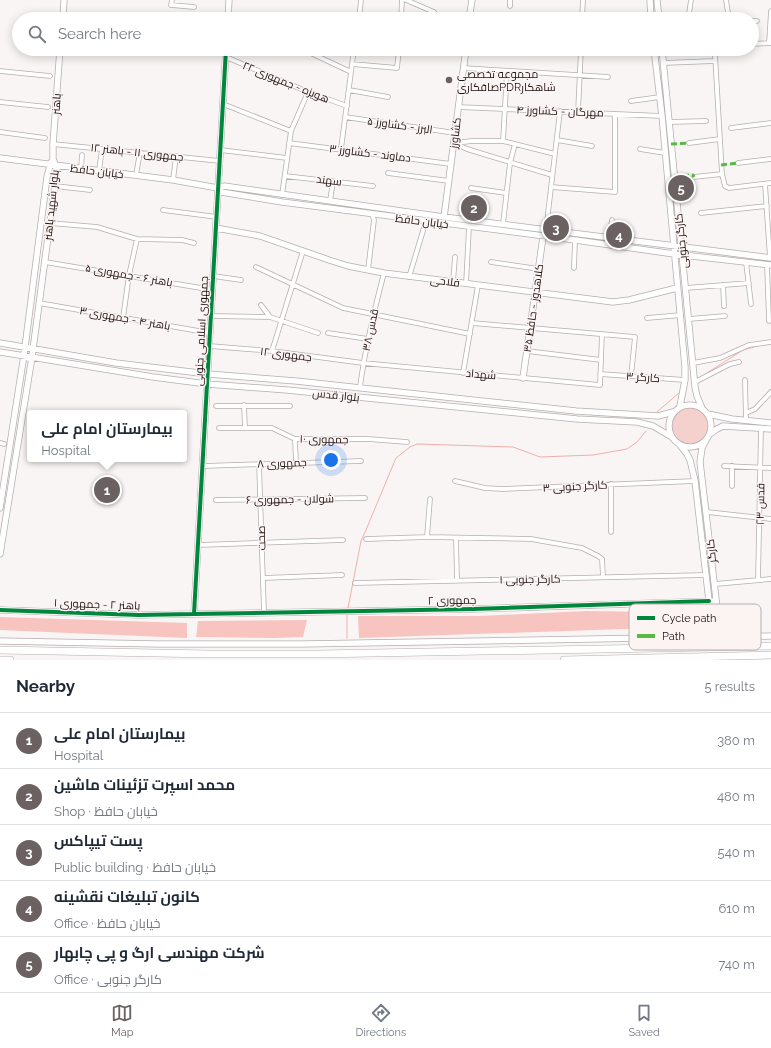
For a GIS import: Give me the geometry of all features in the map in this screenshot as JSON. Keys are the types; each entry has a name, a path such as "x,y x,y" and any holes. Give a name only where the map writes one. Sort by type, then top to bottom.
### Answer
{"highway":[{"path":"761,646 771,646"},
{"path":"0,650 192,654 319,654 629,649"},
{"path":"564,660 771,655"},
{"path":"0,660 10,660"}],"main road":[{"path":"63,12 64,0"},
{"path":"228,12 229,0"},
{"path":"471,12 472,0"},
{"path":"650,0 651,12"},
{"path":"657,0 658,12"},
{"name":"باهنر","path":"53,158 59,56"},
{"name":"کشاورز","path":"444,217 465,56"},
{"name":"کارگر جنوبی","path":"655,56 662,116 677,288 681,315 685,380 680,406"},
{"name":"کارگر جنوبی","path":"662,56 695,382 697,396 702,408"},
{"name":"جمهوری اسلامی جنوبی","path":"194,614 226,57"},
{"name":"خیابان حافظ","path":"0,158 173,180 218,188 224,186 444,217 770,258"},
{"name":"بلوار شهید باهنر","path":"0,508 24,355 49,165 53,158"},
{"name":"بلوار شهید باهنر","path":"0,554 32,357 45,262 55,186 56,166 53,158"},
{"name":"خیابان حافظ","path":"218,188 221,192 486,230 769,265"},
{"path":"395,217 396,210"},
{"path":"486,230 488,222"},
{"name":"فلاحی","path":"216,228 260,236 348,266 409,277 613,302 629,300 677,288"},
{"name":"کلاهدوز - حافظ ۳۵","path":"523,378 543,237"},
{"path":"34,279 42,281"},
{"name":"بلوار قدس","path":"0,343 154,368 208,374 360,387 583,411 658,416 673,412"},
{"name":"بلوار قدس","path":"0,352 152,377 207,384 413,402 577,419 637,422 653,426 670,436"},
{"path":"152,377 154,368"},
{"path":"413,402 414,393"},
{"path":"691,404 702,408 711,420 711,428 706,440 700,445 694,447 680,445 674,441 670,436 668,424 673,412 680,406 691,404"},
{"path":"708,414 726,419 771,423"},
{"path":"709,434 723,426 771,429"},
{"name":"کارگر","path":"706,440 702,448 700,462 707,512 716,604"},
{"name":"کارگر","path":"680,445 690,460 696,481 709,601"},
{"name":"جمهوری ۲","path":"194,614 474,609 716,601"},
{"name":"باهنر ۲ - جمهوری ۱","path":"0,610 194,614"},
{"path":"0,641 338,644 629,639"}],"street":[{"path":"172,0 171,5 194,7"},
{"path":"360,12 361,0"},
{"path":"401,12 402,0"},
{"path":"406,0 434,12"},
{"path":"510,0 510,6"},
{"path":"582,12 583,0"},
{"path":"689,12 691,0"},
{"path":"726,0 727,12"},
{"path":"759,44 770,43 771,11"},
{"path":"317,56 351,72"},
{"path":"340,149 353,56"},
{"path":"352,64 397,68 398,56"},
{"path":"578,112 581,56"},
{"path":"715,56 722,174 725,186 729,188 771,183"},
{"name":"هویزه - جمهوری ۲۲","path":"226,57 308,92 347,106"},
{"path":"663,63 715,61"},
{"path":"463,68 608,77"},
{"path":"0,71 50,76"},
{"path":"503,141 507,71"},
{"path":"349,90 388,97"},
{"path":"282,195 291,131 308,92"},
{"path":"631,100 660,98"},
{"path":"0,102 48,107"},
{"path":"223,104 291,131"},
{"name":"مهرگان - کشاورز ۴","path":"458,107 662,116"},
{"path":"546,230 560,112"},
{"path":"551,187 615,192 615,114"},
{"name":"البرز - کشاورز ۵","path":"345,117 455,133"},
{"path":"669,122 706,121"},
{"path":"731,128 771,123"},
{"path":"0,132 45,138"},
{"path":"689,143 720,139"},
{"path":"557,140 592,146"},
{"path":"454,143 472,141 503,141 555,154"},
{"name":"دماوند - کشاورز ۳","path":"290,143 451,164"},
{"path":"454,143 467,149 552,175"},
{"name":"جمهوری ۱۱ - باهنر ۱۲","path":"53,144 220,161"},
{"path":"503,224 510,162 515,144"},
{"path":"99,171 102,148"},
{"path":"640,149 665,153"},
{"path":"220,150 287,158"},
{"path":"136,176 140,152"},
{"path":"81,168 82,155"},
{"path":"173,180 176,156"},
{"path":"738,163 771,159"},
{"path":"388,173 449,182"},
{"path":"694,177 722,174"},
{"name":"سهند","path":"285,176 373,186"},
{"path":"330,201 333,181"},
{"path":"765,184 770,258"},
{"path":"55,186 90,190"},
{"path":"471,188 506,193"},
{"path":"701,213 767,206"},
{"path":"163,210 217,218"},
{"path":"368,270 374,220 372,214"},
{"path":"609,238 612,220"},
{"path":"409,277 426,221"},
{"path":"50,223 97,228 137,239 182,240 194,243"},
{"path":"466,284 469,227"},
{"path":"123,318 129,275 137,239"},
{"path":"574,268 575,240"},
{"path":"272,351 303,251"},
{"path":"453,282 455,258"},
{"name":"باهنر ۶ - جمهوری ۵","path":"45,262 212,290"},
{"path":"492,262 539,269"},
{"path":"746,262 751,304"},
{"path":"769,265 769,321"},
{"path":"256,267 343,308 470,334"},
{"name":"قدس ۳۸","path":"360,387 363,363 373,314 384,273"},
{"path":"213,276 241,280"},
{"path":"686,288 748,283"},
{"path":"464,373 478,285"},
{"path":"723,285 724,306"},
{"name":"باهنر ۴ - جمهوری ۳","path":"39,304 210,333"},
{"path":"260,305 270,317"},
{"path":"647,318 681,315"},
{"path":"211,316 270,317 318,333"},
{"path":"689,319 725,316"},
{"path":"472,323 635,336 631,376"},
{"path":"328,334 368,339"},
{"path":"600,374 602,334"},
{"path":"693,363 720,358 749,345 771,342"},
{"name":"جمهوری ۱۲","path":"210,346 272,351 363,363"},
{"path":"527,351 601,360"},
{"path":"695,382 730,364 739,362"},
{"name":"شهداد","path":"363,363 600,385 600,374"},
{"name":"کارگر ۳","path":"600,374 685,380"},
{"path":"745,380 746,421"},
{"path":"746,413 755,409 771,392"},
{"path":"244,405 245,428"},
{"path":"216,406 290,406"},
{"name":"جمهوری ۱۰","path":"219,428 272,428 295,439 368,439 407,442"},
{"name":"قدس ۲۳","path":"758,580 761,428"},
{"path":"295,439 296,463"},
{"name":"جمهوری ۸","path":"203,466 361,461"},
{"name":"صحت","path":"259,464 264,612"},
{"path":"724,466 771,468"},
{"path":"732,466 732,486"},
{"name":"کارگر جنوبی ۳","path":"455,481 485,488 503,489 696,481"},
{"path":"611,484 611,532"},
{"name":"شولان - جمهوری ۶","path":"216,500 365,498"},
{"path":"427,537 430,499"},
{"path":"707,512 771,519"},
{"path":"366,539 427,537 531,539 582,548 598,556 602,560 603,577"},
{"path":"456,538 457,580"},
{"path":"198,545 343,540"},
{"path":"262,578 342,575"},
{"name":"کارگر جنوبی ۱","path":"355,583 706,575"},
{"path":"714,584 771,579"}],"shaded area":[{"path":"689,407 702,413 708,426 702,439 689,445 676,439 670,426 676,413"},
{"path":"586,611 629,612 629,629 359,638 358,616 479,616"},
{"path":"0,617 187,623 187,638 0,630"},
{"path":"307,620 303,637 196,637 198,621"}],"waterway":[{"path":"707,373 743,350 761,345"},
{"path":"657,412 680,392"},
{"path":"348,608 361,541 396,458 410,447 417,444 513,447 540,457 593,455 627,449 637,442 646,431"},
{"path":"347,614 347,638"}],"marked path":[{"path":"671,144 689,143"},
{"path":"721,165 738,163"},
{"path":"674,176 693,175 694,177"}],"cycle path":[{"path":"194,614 226,56"},
{"path":"0,610 139,615 474,609 709,601"}],"place":[{"name":"مجموعه تخصصی صافکاریPDRشاهکار","path":"449,80"},
{"name":"شرکت مهندسی ارگ و پی چابهار","path":"681,188"},
{"name":"محمد اسپرت تزئینات ماشین","path":"474,208"},
{"name":"پست تیپاکس","path":"556,228"},
{"name":"کانون تبلیغات نقشینه","path":"619,235"},
{"name":"بیمارستان امام علی","path":"107,490"}]}
